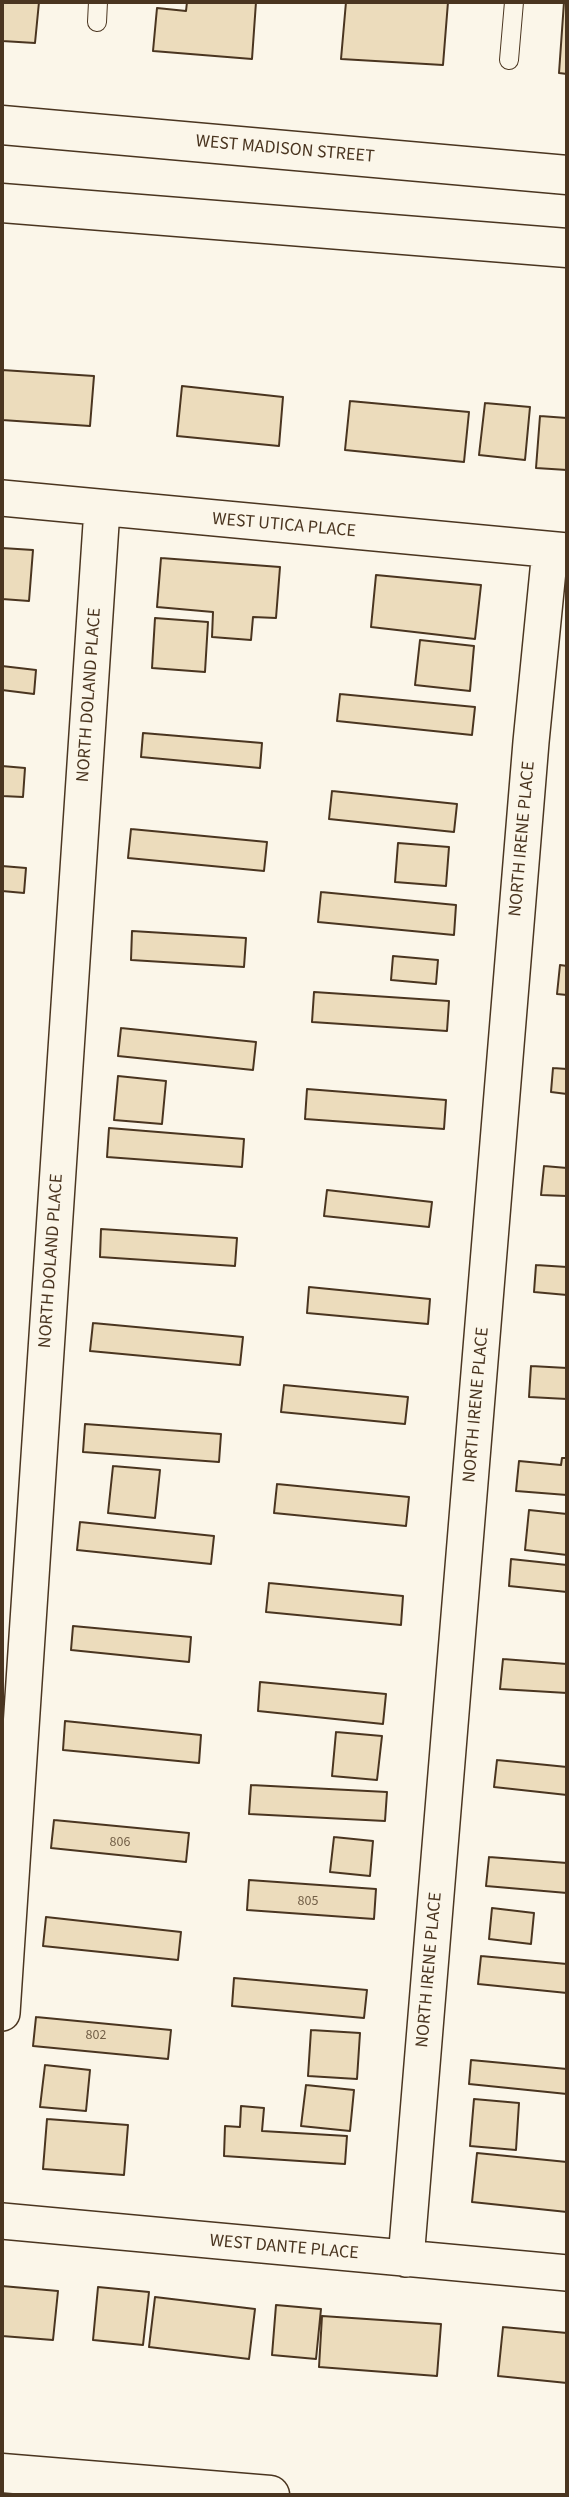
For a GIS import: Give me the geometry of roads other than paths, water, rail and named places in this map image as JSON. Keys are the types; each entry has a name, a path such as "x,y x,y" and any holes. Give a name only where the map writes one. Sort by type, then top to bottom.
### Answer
{"street":[{"name":"WEST MADISON STREET","path":"2,125 567,175"},
{"path":"2,203 567,248"},
{"name":"WEST UTICA PLACE","path":"2,499 559,551"},
{"name":"NORTH DOLAND PLACE","path":"2,2013 102,509"},
{"name":"NORTH IRENE PLACE","path":"406,2259 531,742 559,551"},
{"name":"WEST DANTE PLACE","path":"2,2221 567,2273"},
{"path":"2,2473 270,2495"}],"lane":[{"path":"97,22 98,2"},
{"path":"509,60 514,2"}]}
